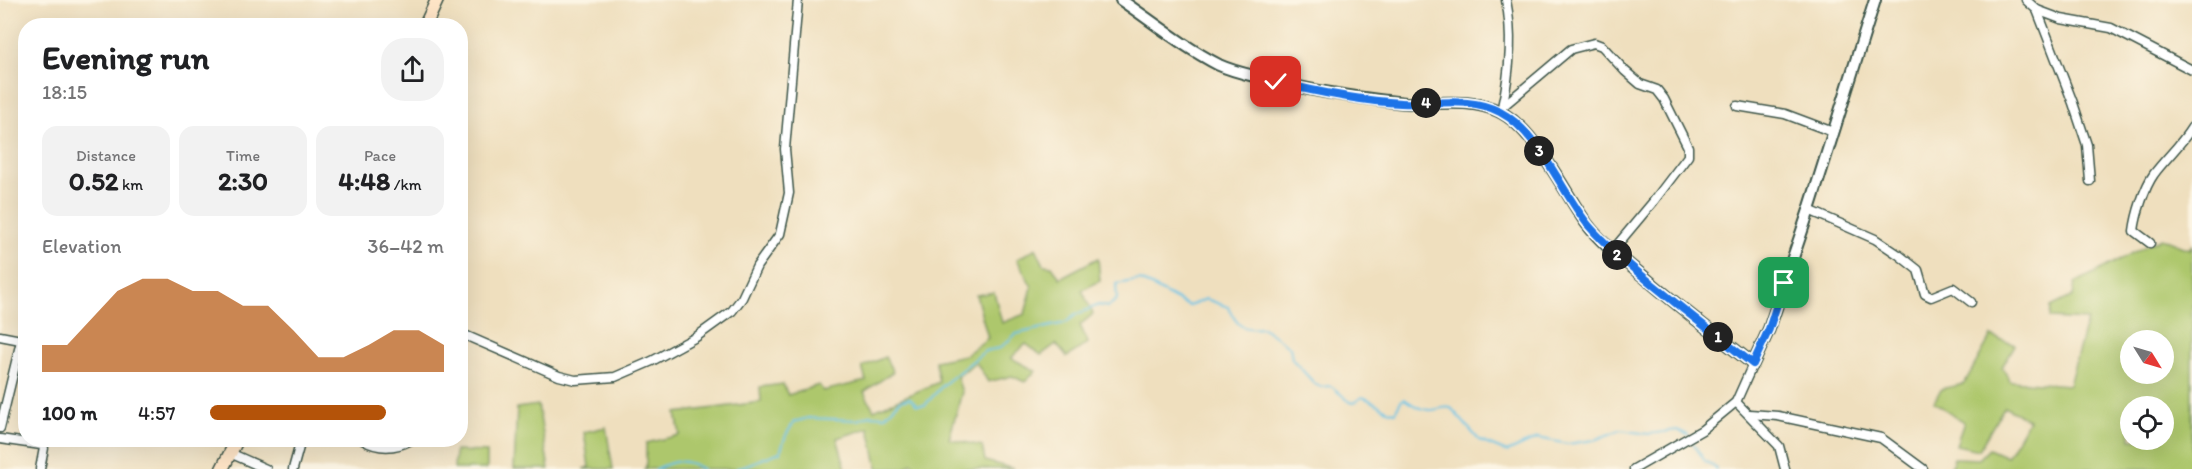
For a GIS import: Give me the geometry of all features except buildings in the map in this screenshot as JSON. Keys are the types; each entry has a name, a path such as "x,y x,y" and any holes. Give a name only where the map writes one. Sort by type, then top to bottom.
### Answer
{"main road":[{"path":"428,18 437,0"},
{"path":"222,469 233,447"}],"street":[{"path":"468,336 559,376 574,380 615,377 696,337 732,310 742,298 757,266 780,234 789,193 785,149 798,0"},
{"path":"1121,0 1192,49 1238,72 1321,93 1401,103 1482,104 1502,109 1529,136 1588,225 1612,251 1686,313 1753,364"},
{"path":"1502,109 1509,77 1510,19 1506,0"},
{"path":"1634,469 1702,430 1736,402 1769,329 1875,0"},
{"path":"2026,0 2037,10 2061,19 2111,28 2192,70"},
{"path":"2037,10 2087,145 2090,182"},
{"path":"1502,109 1571,49 1594,43 1602,46 1640,84 1657,90 1664,99 1688,147 1688,156 1612,251"},
{"path":"1737,106 1785,114 1833,132"},
{"path":"2150,243 2134,231 2135,218 2153,176 2181,144 2192,127"},
{"path":"1809,210 1875,239 1899,255 1918,270 1925,294 1931,297 1953,288 1971,302"},
{"path":"0,336 18,340"},
{"path":"0,428 18,360"},
{"path":"1736,402 1779,446 1785,469"},
{"path":"1749,414 1778,416 1881,438 1923,469"},
{"path":"0,439 18,442"},
{"path":"40,469 44,454 43,447"},
{"path":"293,469 299,447"},
{"path":"230,453 266,469"}],"green space":[{"path":"2161,238 2189,249 2192,245 2192,469 1950,469 1954,458 1979,459 1989,449 2007,457 2029,420 2004,407 1979,450 1956,445 1964,422 1934,402 1941,389 1964,384 1991,336 2015,345 2002,367 2010,381 2069,385 2087,320 2050,318 2051,307 2073,296 2075,283"},
{"path":"1036,248 1044,265 1052,266 1060,278 1098,258 1100,281 1082,290 1093,314 1080,325 1088,343 1067,357 1056,344 1041,355 1026,344 1011,358 1036,371 1025,382 1012,376 988,382 976,362 957,377 962,392 949,439 982,446 985,461 1014,469 917,469 912,463 904,469 878,469 869,428 837,438 846,469 644,469 646,467 646,443 680,435 676,413 761,402 760,387 783,384 788,395 819,385 823,391 866,381 862,367 885,357 893,372 864,392 874,410 939,382 935,361 965,355 988,338 976,295 994,292 1002,323 1025,314 1032,287 1017,259"},
{"path":"538,405 549,469 514,469 517,408"},
{"path":"606,427 613,469 583,469 589,467 584,432"},
{"path":"455,451 487,452 487,469 454,469"}],"waterway":[{"path":"736,469 780,452 794,422 808,418 857,420 870,415 885,416 901,400 910,398 917,405 925,405 943,385 985,351 1000,348 1016,334 1065,323 1077,314 1099,305 1108,307 1117,299 1116,284 1140,280 1189,306 1206,299 1228,307 1241,326 1263,328 1290,347 1292,359 1315,384 1321,387 1331,386 1350,402 1354,403 1362,397 1386,410 1395,412 1404,399 1424,409 1451,408 1480,441 1507,452 1538,438 1568,444 1594,440 1620,430 1649,434 1677,430 1688,435"},
{"path":"1693,443 1704,460 1717,469"},
{"path":"656,469 679,462 690,463 703,469"}],"route":[{"path":"1276,82 1321,93 1401,103 1482,104 1501,112 1529,136 1588,225 1612,251 1686,313 1753,364 1769,329 1784,283"}]}
